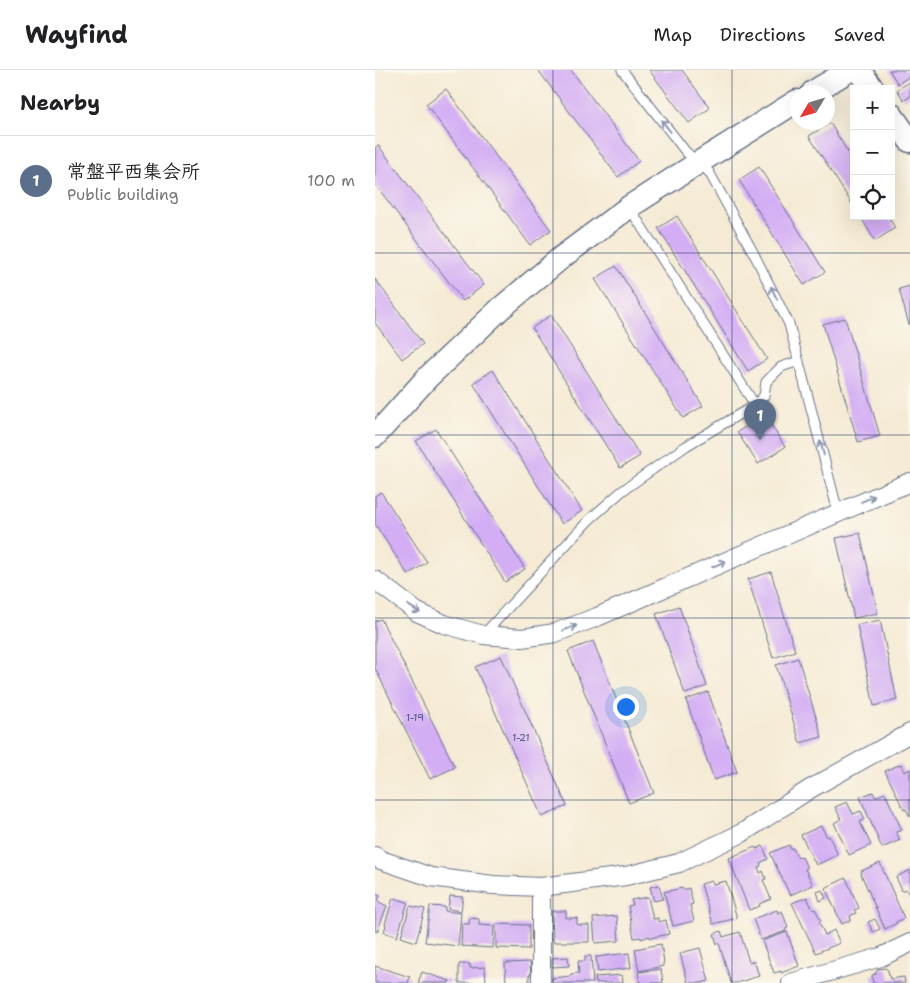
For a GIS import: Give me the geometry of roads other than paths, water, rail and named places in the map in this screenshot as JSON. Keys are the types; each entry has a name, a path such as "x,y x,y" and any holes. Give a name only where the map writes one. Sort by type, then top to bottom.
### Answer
{"street":[{"path":"825,85 851,70"},
{"path":"859,70 870,85"},
{"path":"375,436 427,378 500,309 562,257 629,207 790,105"},
{"path":"895,120 910,141"},
{"path":"375,580 417,612 444,624 483,635 522,638 555,634 910,482"},
{"path":"375,856 381,860 431,877 493,884 541,887 626,876 679,863 742,833 810,789 910,733"},
{"path":"541,887 541,983"},
{"path":"791,983 881,957 910,943"}],"lane":[{"path":"623,70 686,152 709,172 754,254 789,324 838,512"},
{"path":"629,207 755,405"},
{"path":"483,635 589,520 622,491 686,446 755,405 764,396 766,382 781,367 799,361"}],"place":[{"name":"常盤平西集会所","path":"760,440"}]}
